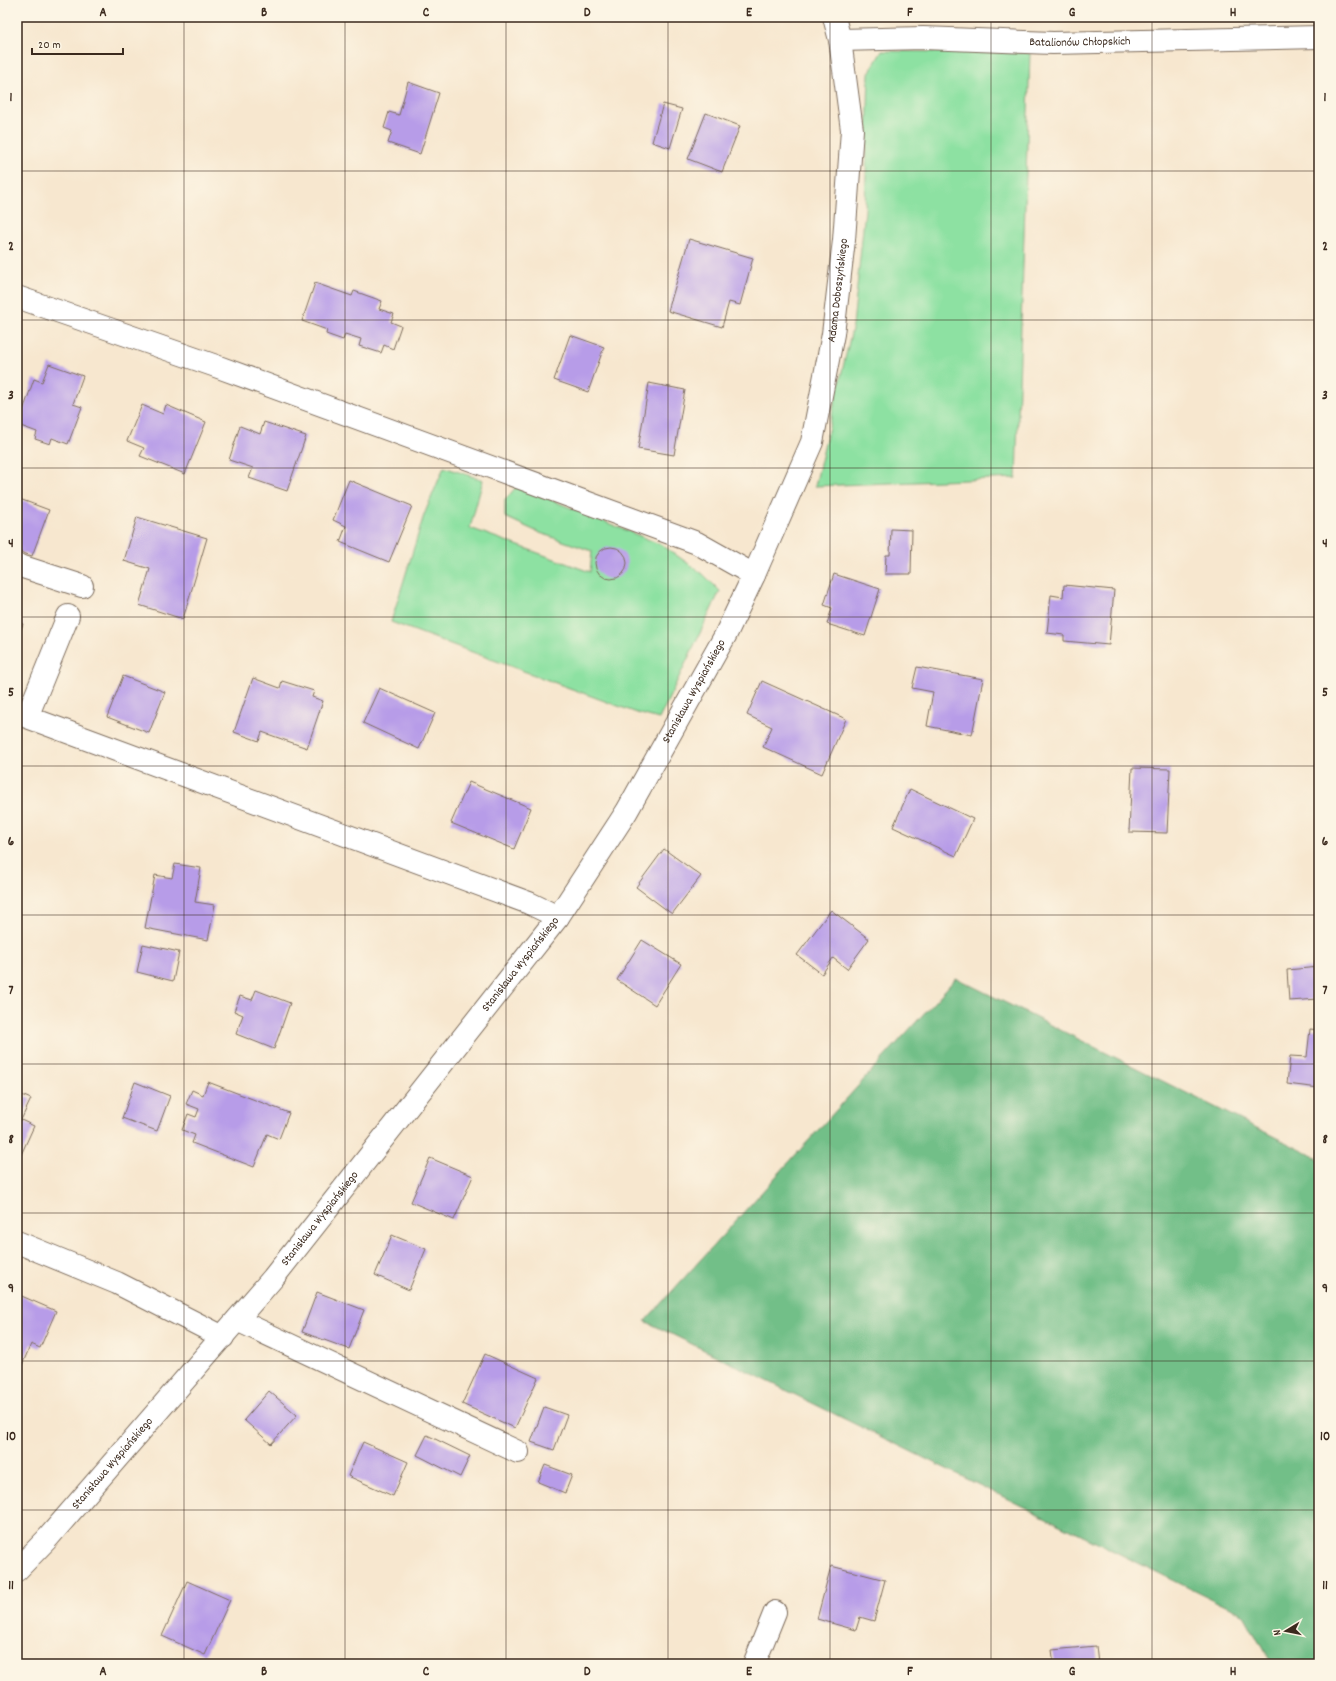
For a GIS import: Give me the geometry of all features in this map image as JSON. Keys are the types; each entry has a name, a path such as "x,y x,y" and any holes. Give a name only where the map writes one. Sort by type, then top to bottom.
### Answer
{"street":[{"name":"Adama Doboszyńskiego","path":"763,554 812,442 833,334 844,240 852,130 840,40 834,17"},
{"name":"Batalionów Chłopskich","path":"840,40 923,38 1053,43 1319,37"},
{"path":"18,299 213,365 697,543 754,575"},
{"name":"Stanisława Wyspiańskiego","path":"17,1570 47,1539 273,1278 558,917 627,810 670,737 725,636 763,554"},
{"path":"17,565 82,586"},
{"path":"68,616 26,717 521,900 558,917"},
{"path":"17,1242 118,1283 223,1337"},
{"path":"237,1320 518,1452"},
{"path":"754,1664 775,1612"}],"green space":[{"path":"882,51 1030,53 1016,478 815,486 853,325 865,210 869,73"},
{"path":"444,467 483,480 470,528 590,572 592,551 540,533 505,517 505,500 517,486 662,545 703,574 720,591 659,719 637,713 391,622 424,515"},
{"path":"956,978 1319,1159 1319,1664 1271,1664 1244,1615 645,1321"}],"building":[{"path":"408,82 439,93 420,154 388,143 392,131 384,128 389,112 399,115"},
{"path":"663,104 682,109 670,148 652,142"},
{"path":"706,113 740,126 722,172 688,159"},
{"path":"689,239 753,258 740,305 729,302 722,327 668,311"},
{"path":"315,283 352,296 354,291 382,301 379,309 394,314 391,322 401,326 393,349 384,345 381,353 359,346 361,339 345,334 343,340 326,334 327,330 302,321"},
{"path":"570,335 604,347 588,392 554,380"},
{"path":"49,364 83,376 73,404 82,407 68,444 52,438 50,444 35,439 37,432 18,425 34,379 42,382"},
{"path":"649,383 685,390 674,455 638,449"},
{"path":"142,405 163,414 166,405 206,422 185,474 140,456 144,448 127,441"},
{"path":"264,422 306,436 287,491 249,478 253,468 229,460 240,426 260,434"},
{"path":"349,480 412,506 389,562 340,542 346,526 333,520"},
{"path":"17,498 49,510 32,556 17,551"},
{"path":"137,517 207,538 183,619 139,605 150,569 124,561"},
{"path":"891,529 912,530 911,574 885,574 886,555 890,555"},
{"path":"608,547 614,547 624,554 627,563 626,569 620,576 614,579 608,579 598,572 595,566 595,560 602,550"},
{"path":"834,574 880,589 865,636 827,624 832,608 824,605"},
{"path":"1064,585 1114,590 1109,645 1064,641 1064,635 1047,633 1051,595 1063,597"},
{"path":"17,621 23,624 17,639"},
{"path":"917,667 983,679 972,735 927,726 933,692 912,688"},
{"path":"123,676 165,692 149,733 107,717"},
{"path":"253,678 280,688 282,681 314,691 312,697 323,701 307,748 262,732 259,741 234,732"},
{"path":"762,681 846,719 822,774 763,747 772,727 747,715"},
{"path":"379,688 435,713 419,749 363,723"},
{"path":"1132,768 1170,769 1167,833 1129,832"},
{"path":"469,782 531,808 514,849 451,823"},
{"path":"910,789 973,819 956,856 893,827"},
{"path":"664,849 701,876 672,914 636,887"},
{"path":"175,864 201,868 195,902 215,905 208,940 145,928 155,875 172,878"},
{"path":"831,910 869,939 847,969 833,958 822,974 797,955"},
{"path":"642,940 681,964 655,1005 617,980"},
{"path":"143,944 179,952 173,981 137,972"},
{"path":"1319,967 1319,999 1289,1001 1287,970"},
{"path":"256,990 290,1003 274,1049 236,1034 243,1015 234,1011 240,996 252,1000"},
{"path":"1310,1029 1319,1030 1319,1088 1287,1084 1290,1056 1307,1057"},
{"path":"135,1082 170,1096 157,1131 122,1118"},
{"path":"208,1082 289,1113 279,1139 267,1134 254,1167 192,1143 195,1135 182,1130 188,1114 196,1117 199,1109 186,1104 192,1090 203,1095"},
{"path":"17,1093 31,1099 21,1120 34,1126 20,1157 17,1155"},
{"path":"430,1158 473,1176 454,1220 411,1202"},
{"path":"392,1235 426,1249 409,1290 375,1275"},
{"path":"317,1292 364,1310 349,1349 302,1332"},
{"path":"17,1294 56,1311 40,1348 31,1344 22,1365 17,1362"},
{"path":"485,1354 538,1378 515,1428 462,1404"},
{"path":"269,1391 297,1415 271,1444 244,1420"},
{"path":"544,1407 567,1415 554,1450 531,1442"},
{"path":"427,1435 470,1456 460,1477 417,1455"},
{"path":"363,1442 408,1462 393,1496 348,1476"},
{"path":"545,1465 572,1475 565,1493 538,1482"},
{"path":"831,1566 885,1580 874,1621 860,1617 856,1630 817,1619"},
{"path":"187,1581 230,1600 205,1655 162,1636"},
{"path":"1096,1646 1098,1664 1054,1664 1052,1650"}]}
